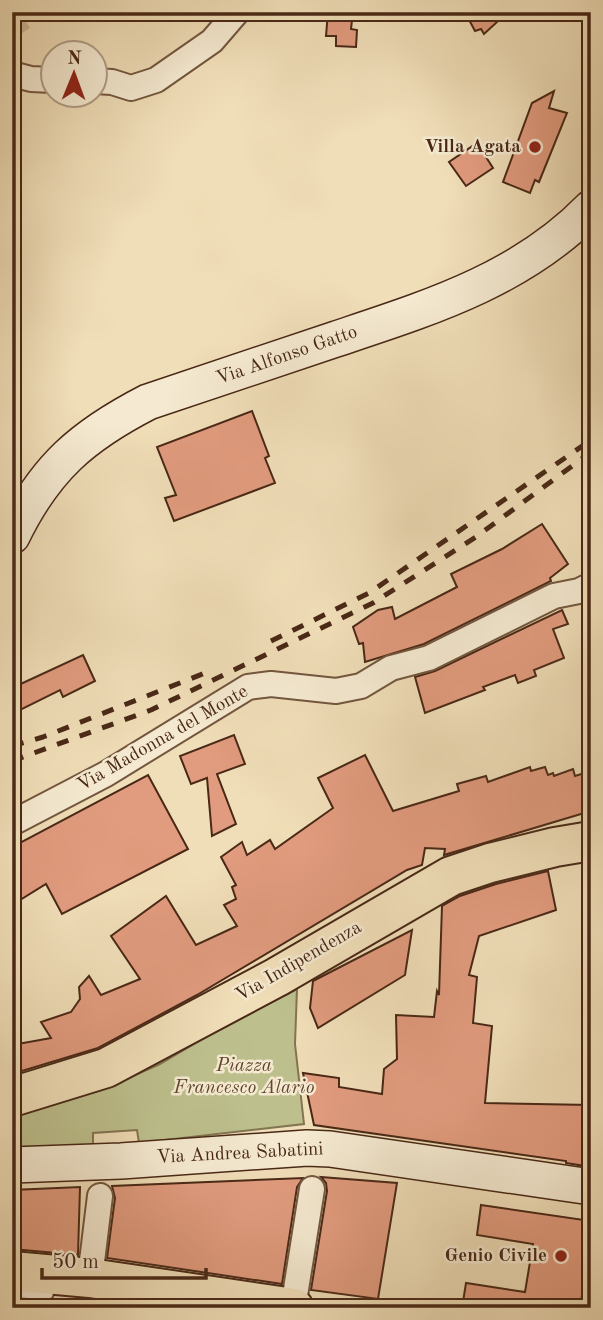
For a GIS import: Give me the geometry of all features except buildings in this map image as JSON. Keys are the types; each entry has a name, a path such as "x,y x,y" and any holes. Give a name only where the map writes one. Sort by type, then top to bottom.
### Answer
{"main road":[{"name":"Via Alfonso Gatto","path":"12,536 28,503 54,469 85,440 111,421 148,402 459,296 533,257 569,231 591,208"},
{"name":"Via Indipendenza","path":"12,1097 106,1068 277,976 451,876 490,863 591,841"},
{"name":"Via Andrea Sabatini","path":"12,1165 121,1161 307,1148 591,1187"},
{"path":"12,1271 73,1286 294,1308"}],"street":[{"path":"108,82 131,88 156,80 212,41 237,12"},
{"path":"12,74 38,79"},
{"name":"Via Madonna del Monte","path":"12,823 106,774 248,687 271,684 336,691 361,686 391,668 429,657 554,596 579,591 591,585"},
{"path":"294,1308 312,1189"},
{"path":"73,1286 100,1196"}],"lane":[{"path":"12,1291 73,1286"}],"green space":[{"name":"Piazza Francesco Alario","path":"297,989 295,1044 304,1124 139,1143 137,1130 93,1133 93,1145 12,1148 12,1112 106,1088 160,1064 219,1029"}],"tunnel":[{"path":"12,17 20,12"}],"railway":[{"path":"271,641 369,593 591,440"},
{"path":"12,761 151,710 373,603 476,537 591,452"},
{"path":"12,746 43,737 205,673"}],"place":[{"name":"Villa Agata","path":"535,147"},
{"name":"Genio Civile","path":"561,1256"}]}
